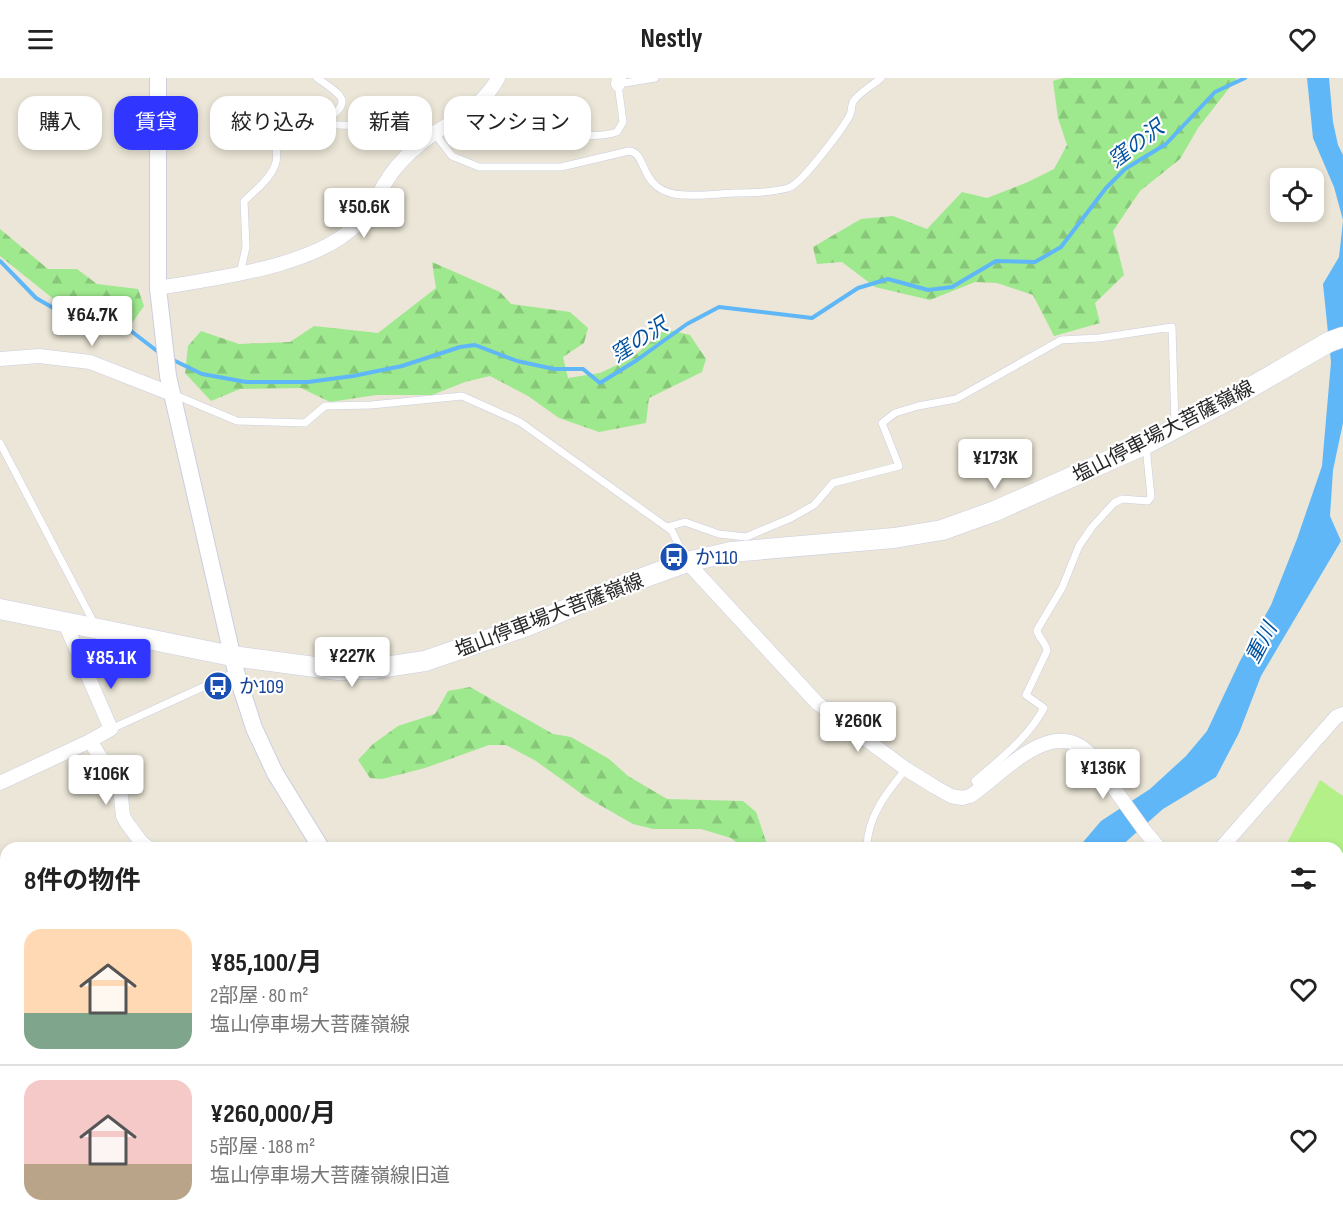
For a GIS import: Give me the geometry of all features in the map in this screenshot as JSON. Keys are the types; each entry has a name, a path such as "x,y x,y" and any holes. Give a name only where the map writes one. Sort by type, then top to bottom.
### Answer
{"main road":[{"name":"塩山停車場大菩薩嶺線","path":"0,609 96,627 234,664 338,670 372,669 425,661 527,626 626,584 687,562 731,552 894,538 942,530 1032,495 1146,444 1329,342 1343,337"}],"street":[{"path":"159,78 158,288 168,376 234,664 254,728 275,773 317,842"},
{"path":"484,96 498,78"},
{"path":"158,288 240,274 283,263 326,246 345,235 358,223 403,159 421,143 444,128"},
{"path":"2,361 39,356 90,362 172,394"},
{"path":"687,562 817,704 906,769 951,796 962,798 970,796 1021,756 1039,746 1060,740 1071,741 1081,745 1088,752 1154,842"},
{"path":"0,783 111,729 64,621"},
{"path":"1226,842 1336,717 1343,714"},
{"path":"90,741 120,788 123,816 141,842"}],"lane":[{"path":"317,78 339,94 342,99 342,105 336,112"},
{"path":"591,136 617,132 623,122 619,81 655,78"},
{"path":"336,125 438,132 452,156 479,167 561,167 635,151 639,155 644,171 662,192 678,195 738,193 789,188 804,177 850,115 853,102 881,78"},
{"path":"240,274 246,247 244,201 271,174 278,150"},
{"path":"667,527 685,522 719,534 746,537 791,518 814,505 834,483 899,466 882,423 895,413 956,399 1061,340 1099,338 1172,327 1175,429"},
{"path":"172,394 237,421 305,423 326,406 371,405 462,396 520,422 667,527 672,531 687,562"},
{"path":"0,443 96,627"},
{"path":"980,789 975,781 1022,739 1035,725 1044,708 1026,695 1047,651 1046,644 1037,630 1062,588 1079,546 1114,502 1122,499 1148,501 1151,497 1146,444"},
{"path":"111,729 234,664"},
{"path":"867,842 867,836 881,801 906,769"}],"green space":[{"path":"1063,78 1237,78 1198,128 1180,159 1140,191 1113,231 1124,275 1095,303 1100,323 1054,336 1033,295 997,283 975,282 930,300 875,287 842,262 817,264 813,247 861,219 893,216 927,229 962,192 987,198 1054,169 1067,145 1058,118 1053,81"},
{"path":"0,229 48,269 77,269 97,284 138,289 144,306 132,323 56,301 0,256"},
{"path":"432,262 500,292 511,304 570,312 588,328 584,343 563,357 568,378 600,373 632,358 665,329 690,335 706,359 702,372 649,398 646,423 599,432 559,418 528,396 490,376 465,382 432,395 376,395 330,402 301,388 240,389 211,401 185,373 188,346 201,331 239,344 290,342 314,326 378,333 436,288"},
{"path":"470,687 553,734 571,737 609,759 628,776 667,799 743,801 756,812 766,842 736,842 731,838 701,829 653,829 633,824 586,797 536,761 506,745 489,745 425,768 382,779 370,778 358,760 373,744 398,726 435,714 448,691"},
{"path":"1320,780 1343,796 1343,842 1288,842"}],"water":[{"path":"1307,78 1329,78 1333,122 1338,145 1343,155 1343,220 1334,187 1313,138"},
{"name":"重川","path":"1343,221 1343,423 1333,470 1330,516 1341,541 1261,676 1239,733 1216,777 1163,809 1126,842 1083,842 1101,821 1150,789 1186,756 1207,731 1240,661 1271,605 1322,466 1331,362 1323,284 1339,257"}],"waterway":[{"name":"窪の沢","path":"171,359 202,374 246,382 308,382 402,366 460,347 475,345 517,361 554,369 583,369 600,383 687,324 719,307 812,318 858,288 888,279 928,290 952,287 996,261 1035,262 1061,247 1106,188 1125,169 1166,144 1215,92 1245,78"},
{"name":"窪の沢","path":"0,261 36,298 55,309 104,320 127,328 161,354"}],"place":[{"name":"か110","path":"674,557"},
{"name":"か109","path":"218,686"}]}
